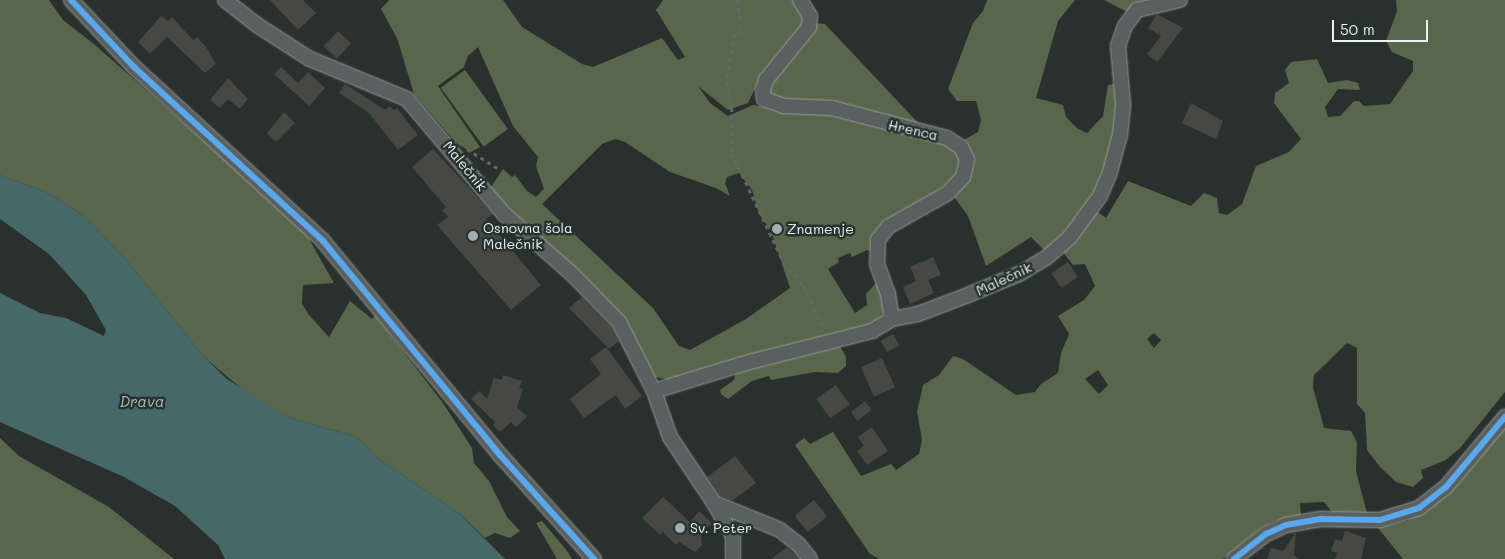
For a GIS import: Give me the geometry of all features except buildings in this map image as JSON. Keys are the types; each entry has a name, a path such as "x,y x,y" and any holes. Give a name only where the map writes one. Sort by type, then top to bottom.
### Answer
{"street":[{"path":"71,0 134,67 323,240 500,455 594,559"},
{"name":"Malečnik","path":"225,0 257,25 310,59 407,99 504,214 572,274 619,322 654,391 670,437 714,503 732,536 733,559"},
{"name":"Hrenca","path":"800,0 810,16 808,27 766,80 763,86 764,98 784,106 832,108 891,126 946,138 961,147 967,160 963,176 948,193 888,226 878,240 876,264 892,308 892,319"},
{"name":"Malečnik","path":"654,391 828,340 872,331 892,319 918,314 1019,274 1046,258 1070,237 1100,196 1120,134 1123,104 1118,46 1125,26 1137,10 1180,0"},
{"path":"1234,559 1266,534 1286,525 1321,520 1380,520 1418,508 1446,486 1505,417"},
{"path":"714,503 780,530 798,544 810,559"}],"path":[{"path":"738,0 741,31 735,34 727,81 732,108 732,153 784,263 804,286 828,340"},
{"path":"453,152 466,148 498,168"}],"green space":[{"path":"0,0 49,0 63,20 94,44 304,230 334,283 303,285 302,304 309,315 329,337 350,301 372,319 375,315 443,403 472,448 474,463 489,481 507,517 520,531 510,538 495,533 485,538 460,514 377,458 357,437 287,417 248,394 204,357 128,262 83,215 48,193 0,175"},
{"path":"389,0 503,0 522,27 582,64 593,67 662,38 678,60 685,57 656,10 663,0 795,0 805,19 804,27 760,78 748,103 728,110 698,86 710,103 728,116 753,105 783,110 817,109 954,145 962,164 958,177 914,207 872,252 867,250 852,257 850,253 838,258 839,262 828,269 855,313 867,305 866,294 878,281 886,306 879,322 869,329 804,341 669,380 651,376 641,351 543,243 489,190 503,169 512,177 515,175 527,191 536,197 544,189 536,166 538,157 513,126 478,47 468,56 464,67 438,86 480,147 471,152 456,143 414,94 397,38 381,9","holes":["615,139 625,142 670,172 716,188 730,196 725,183 727,177 739,173 752,190 759,214 771,231 790,288 746,319 690,350 679,346 653,308 542,204 602,144"]},
{"path":"987,0 1075,0 1058,21 1036,98 1063,105 1066,117 1078,129 1087,133 1103,116 1108,85 1114,84 1118,108 1117,130 1097,192 1061,238 1046,252 1031,237 986,266 968,216 952,194 972,165 971,152 962,141 978,132 981,120 976,101 957,101 948,89 973,23 983,11"},
{"path":"1104,0 1163,0 1127,12"},
{"path":"1396,0 1505,0 1505,392 1460,448 1446,460 1421,470 1423,478 1413,487 1396,482 1380,467 1367,450 1365,413 1357,404 1357,348 1347,343 1314,375 1313,387 1324,428 1351,431 1357,442 1356,471 1367,513 1332,512 1324,502 1300,503 1301,515 1274,521 1262,527 1223,559 880,559 870,554 795,445 804,438 810,444 833,432 861,476 891,464 896,470 919,454 922,440 917,412 923,385 939,375 953,356 963,359 1016,395 1035,392 1041,384 1058,373 1061,353 1069,334 1058,316 1084,300 1095,286 1085,264 1073,265 1062,251 1095,210 1106,218 1128,181 1191,206 1204,193 1217,198 1219,213 1227,215 1242,204 1256,166 1289,152 1301,139 1274,103 1275,93 1289,83 1285,70 1291,62 1317,59 1328,83 1347,80 1358,83 1360,90 1338,89 1325,107 1328,117 1340,116 1354,101 1359,101 1364,106 1390,104 1413,71 1413,61 1392,52 1386,41 1397,11","holes":["1154,333 1161,340 1154,348 1147,339","1098,370 1108,385 1099,394 1085,379"]},
{"path":"814,23 825,24 923,128 771,101 769,84"},
{"path":"465,70 508,129 484,147 441,88"},
{"path":"838,343 846,357 846,366 838,373 815,372 771,380 769,376 752,381 728,399 721,394 720,390 734,380 736,371"},
{"path":"1505,426 1505,559 1403,559 1378,528 1407,521 1436,504 1475,464"},
{"path":"0,438 19,456 109,507 174,559 0,559"},
{"path":"542,521 572,559 557,559 536,523"}],"water":[{"name":"Drava","path":"0,175 48,193 83,215 128,262 204,357 227,379 287,417 357,437 377,458 460,514 505,559 225,559 218,545 175,506 124,477 0,422 0,293 40,313 66,318 104,336 106,330 86,295 49,254 0,219"}],"transit line":[{"path":"71,0 134,67 323,241 500,455 594,559"},
{"path":"1234,559 1266,534 1286,525 1321,519 1380,520 1419,508 1446,487 1505,417"}],"place":[{"name":"Znamenje","path":"777,229"},
{"name":"Osnovna šola Malečnik","path":"473,236"},
{"name":"Sv. Peter","path":"680,528"}]}
